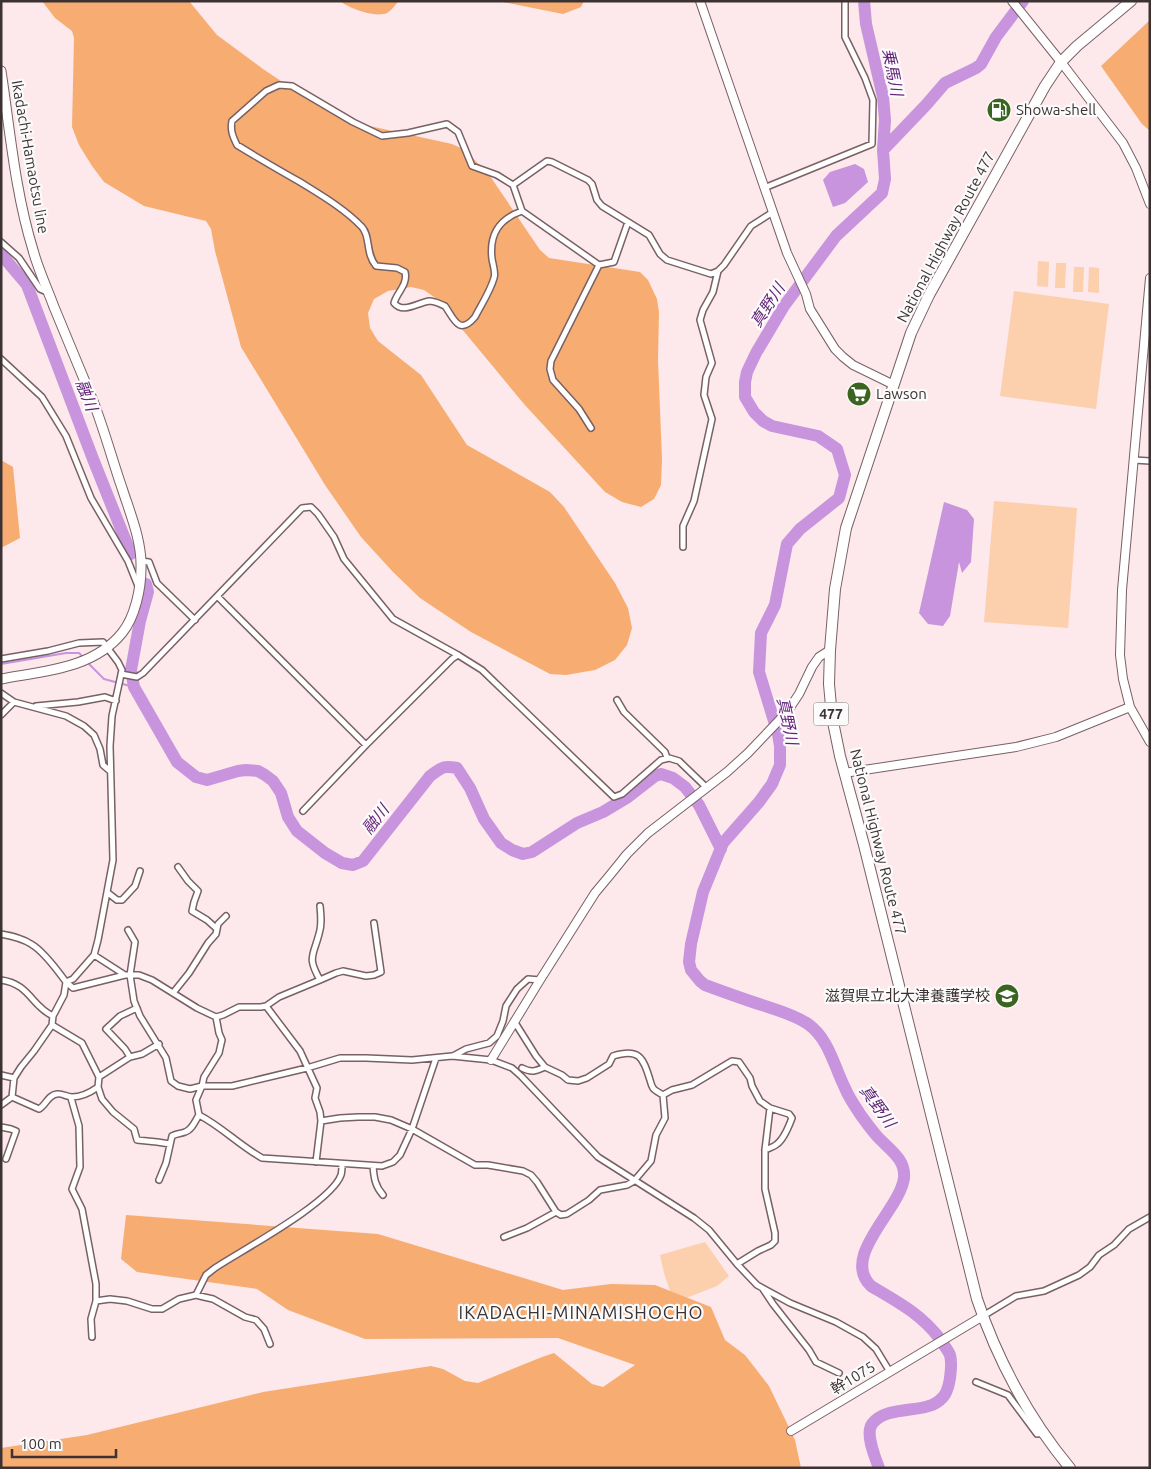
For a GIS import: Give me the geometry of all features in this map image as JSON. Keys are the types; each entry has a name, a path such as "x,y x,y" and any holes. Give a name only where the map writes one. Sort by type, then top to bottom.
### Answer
{"highway":[{"name":"National Highway Route 477","path":"1071,1467 1045,1433 1017,1390 1000,1358 983,1316 969,1271 956,1209 844,773 832,717 829,684 830,650 835,589 846,528 911,334 929,295 1061,62 1077,46 1131,1"}],"main road":[{"name":"Ikadachi-Hamaotsu line","path":"1,71 26,229 48,292 101,422 139,546 140,561 139,589 134,609 123,632 108,647 92,658 74,665 1,679"}],"street":[{"path":"700,1 772,212 796,275 806,294 810,309 839,353 853,365 894,385"},
{"path":"764,188 872,144 873,100 865,78 845,38 845,1"},
{"path":"1012,1 1123,143 1136,168 1150,204"},
{"path":"522,212 506,219 498,228 491,241 495,276 471,322 465,326 458,325 445,306 436,302 430,301 403,308 397,307 394,303 395,297 406,281 405,272 398,268 376,266 372,261 365,230 357,222 325,197 237,145 232,136 232,121 271,87 279,85 292,86 352,122 382,136 408,133 447,124 458,132 472,166 496,175 513,185 522,212 599,265 614,262 628,222"},
{"path":"513,185 546,161 552,162 588,180 592,184 597,200 602,206 649,235 660,254 667,260 710,274 718,271 724,265 751,226 772,212"},
{"path":"1,242 18,258 40,289 48,292"},
{"path":"591,428 579,410 553,380 550,370 551,361 599,265"},
{"path":"682,547 683,526 694,501 712,419 704,395 706,377 712,363 700,320 713,292 718,271"},
{"path":"1150,278 1122,590 1120,655 1123,679 1130,707 1150,742"},
{"path":"1,360 42,397 66,436 92,498 128,560 139,589"},
{"path":"1134,460 1150,461"},
{"path":"121,674 137,677 143,672 302,508 311,506 334,537 344,559 393,619 482,670 614,798 622,794 661,760 666,758 679,761 707,788"},
{"path":"140,561 149,562 157,583 195,620"},
{"path":"218,596 366,745"},
{"path":"1,659 48,651 79,643 103,642 122,670 112,716 110,746 113,860 108,893 94,955 73,979 66,982"},
{"path":"491,1060 595,894 627,854 648,833 727,772 748,753 787,712 819,656 830,650"},
{"path":"303,811 366,745 458,655"},
{"path":"1,693 14,702 66,716 84,726 94,735 100,749 103,764 111,772"},
{"path":"33,707 105,697 116,701"},
{"path":"617,700 624,712 665,752 666,758"},
{"path":"1,715 14,702"},
{"path":"844,773 1016,747 1056,737 1130,707"},
{"path":"178,868 198,891 192,911 217,929"},
{"path":"108,893 117,900 122,900 135,886 140,871"},
{"path":"320,906 322,923 311,959 320,980"},
{"path":"173,993 216,934 218,924 226,916"},
{"path":"1,934 33,944 72,988 128,975 140,975 216,1017 223,1016 239,1007 266,1006 279,997 336,973 344,971 366,976 380,972 374,923"},
{"path":"128,930 135,942 128,975 137,1008 166,1058 172,1081 178,1086 190,1089 202,1086 232,1086 340,1058 412,1060 452,1056 491,1060 512,1068 598,1157 694,1218 709,1230 758,1285 790,1303 836,1322 863,1337 876,1350 890,1372"},
{"path":"94,955 128,975"},
{"path":"452,1056 466,1049 490,1043 497,1036 506,1006 517,989 528,979 540,980"},
{"path":"1,980 14,982 24,989 46,1012 54,1016"},
{"path":"1,1105 12,1097 14,1078 20,1067 52,1025 64,995 66,982"},
{"path":"266,1006 300,1051 317,1088 316,1098 321,1122 316,1162"},
{"path":"130,1057 106,1029 120,1016 137,1008"},
{"path":"159,1180 166,1164 172,1136 177,1133 186,1132 191,1128 199,1115 196,1100 204,1078 219,1053 222,1040 216,1017"},
{"path":"321,1122 340,1118 375,1117 391,1120 475,1165 488,1165 522,1171 530,1175 537,1182 556,1212 561,1215 567,1214 589,1200 600,1190 627,1185 634,1181 652,1161 656,1134 665,1118 663,1095 652,1087 643,1062 638,1055 623,1053 613,1056 609,1064 587,1078 578,1081 568,1080 545,1067 514,1022"},
{"path":"52,1025 82,1043 99,1077 98,1087 102,1099 113,1112 134,1129 137,1140 170,1144"},
{"path":"99,1077 130,1057 142,1054 159,1044"},
{"path":"199,1115 213,1122 248,1150 262,1158 382,1166 393,1162 400,1155 412,1130 436,1058"},
{"path":"663,1095 672,1090 692,1085 732,1061 739,1062 750,1078 760,1101 770,1108 789,1114 792,1118 790,1125 777,1144 765,1150"},
{"path":"522,1068 529,1072 535,1072 545,1067"},
{"path":"1,1075 14,1078"},
{"path":"12,1097 39,1109 50,1097 56,1094 72,1098 88,1093 98,1087"},
{"path":"72,1098 79,1126 80,1167 72,1189 82,1209 96,1284 92,1337"},
{"path":"738,1264 775,1241 775,1233 765,1189 765,1150 770,1108"},
{"path":"1,1128 16,1131 6,1159"},
{"path":"196,1295 206,1275 215,1268 305,1211 322,1198 333,1188 341,1175 342,1164"},
{"path":"373,1166 376,1187 383,1195"},
{"path":"504,1237 527,1228 556,1212"},
{"path":"983,1316 1016,1296 1044,1291 1079,1275 1090,1267 1099,1255 1114,1245 1129,1229 1150,1218"},
{"path":"763,1288 816,1362 839,1373"},
{"path":"96,1301 110,1299 127,1301 162,1309 179,1299 196,1295 213,1299 245,1317 256,1320 264,1329 270,1344"},
{"name":"幹1075","path":"791,1431 983,1316"},
{"path":"976,1382 1008,1395 1037,1434 1045,1433"}],"shaded area":[{"path":"42,1 189,1 217,35 263,69 320,107 356,123 452,144 465,150 490,176 540,250 549,258 640,272 648,280 657,299 659,312 658,360 662,459 661,485 654,499 641,507 622,502 605,492 524,404 437,299 424,290 411,287 388,291 374,299 368,313 370,328 378,341 421,375 467,445 550,492 564,507 615,583 628,608 632,628 627,645 615,660 595,670 566,675 550,674 471,632 420,598 361,537 325,485 241,347 215,251 211,229 206,221 144,206 104,182 79,145 72,127 74,38 72,31 55,18"},
{"path":"340,1 399,1 387,13 369,14 356,10"},
{"path":"498,1 584,1 581,7 563,14"},
{"path":"1150,20 1150,131 1142,124 1101,66"},
{"path":"855,164 864,169 868,182 845,203 833,207 823,180 830,172"},
{"path":"1038,261 1049,262 1048,287 1037,286"},
{"path":"1056,263 1066,263 1065,288 1055,288"},
{"path":"1074,267 1084,267 1083,292 1073,292"},
{"path":"1089,267 1099,268 1099,293 1088,292"},
{"path":"1014,291 1109,304 1096,409 1000,396"},
{"path":"1,460 13,467 20,538 1,548"},
{"path":"994,501 1077,508 1068,628 984,622"},
{"path":"944,502 967,510 974,519 971,562 962,573 959,562 950,616 943,626 928,624 919,613"},
{"path":"126,1215 378,1234 563,1290 611,1284 655,1285 711,1307 725,1340 745,1355 769,1386 795,1440 801,1468 1,1468 1,1448 87,1435 263,1392 431,1366 443,1369 465,1381 478,1383 554,1353 592,1384 603,1387 635,1365 558,1338 365,1339 288,1310 257,1289 137,1272 121,1259"},
{"path":"705,1242 729,1276 717,1286 686,1298 670,1291 660,1255"}],"waterway":[{"name":"真野川","path":"864,1 866,24 883,97 885,179 882,193 836,236 784,306 756,353 747,372 745,382 745,397 754,412 763,421 772,426 818,436 837,449 845,475 839,498 800,529 787,544 775,605 761,633 759,672 778,734 780,765 772,784 759,802 723,843 703,892 691,944 689,962 691,970 705,985 792,1015 815,1030 826,1045 854,1105 874,1133 895,1154 902,1165 904,1178 900,1191 867,1247 863,1261 863,1274 871,1286 908,1309 933,1330 950,1355 951,1369 947,1391 936,1403 925,1407 892,1412 884,1415 872,1424 870,1439 879,1468"},
{"name":"真野川","path":"883,150 945,83 981,64 996,37 1023,1"},
{"name":"融川","path":"1,254 27,285 131,554"},
{"name":"融川","path":"146,584 148,592 140,621 131,670 134,687 177,762 196,777 207,780 246,770 258,771 265,775 273,781 281,793 288,817 297,831 325,853 342,863 353,865 363,861 430,776 442,768 448,767 457,768 470,788 484,819 501,843 523,854 532,852 577,823 603,812 628,797 655,776 661,774 673,778 685,787 699,805 721,849"},
{"path":"1,664 66,653 79,653 83,657"},
{"path":"88,663 104,679 134,687"}],"place":[{"name":"Showa-shell","path":"999,110"},
{"name":"Lawson","path":"859,394"},
{"name":"滋賀県立北大津養護学校","path":"1007,996"}],"district":[{"name":"IKADACHI-MINAMISHOCHO","path":"581,1313"}],"water label":[{"name":"乗馬川","path":"893,72"}]}
